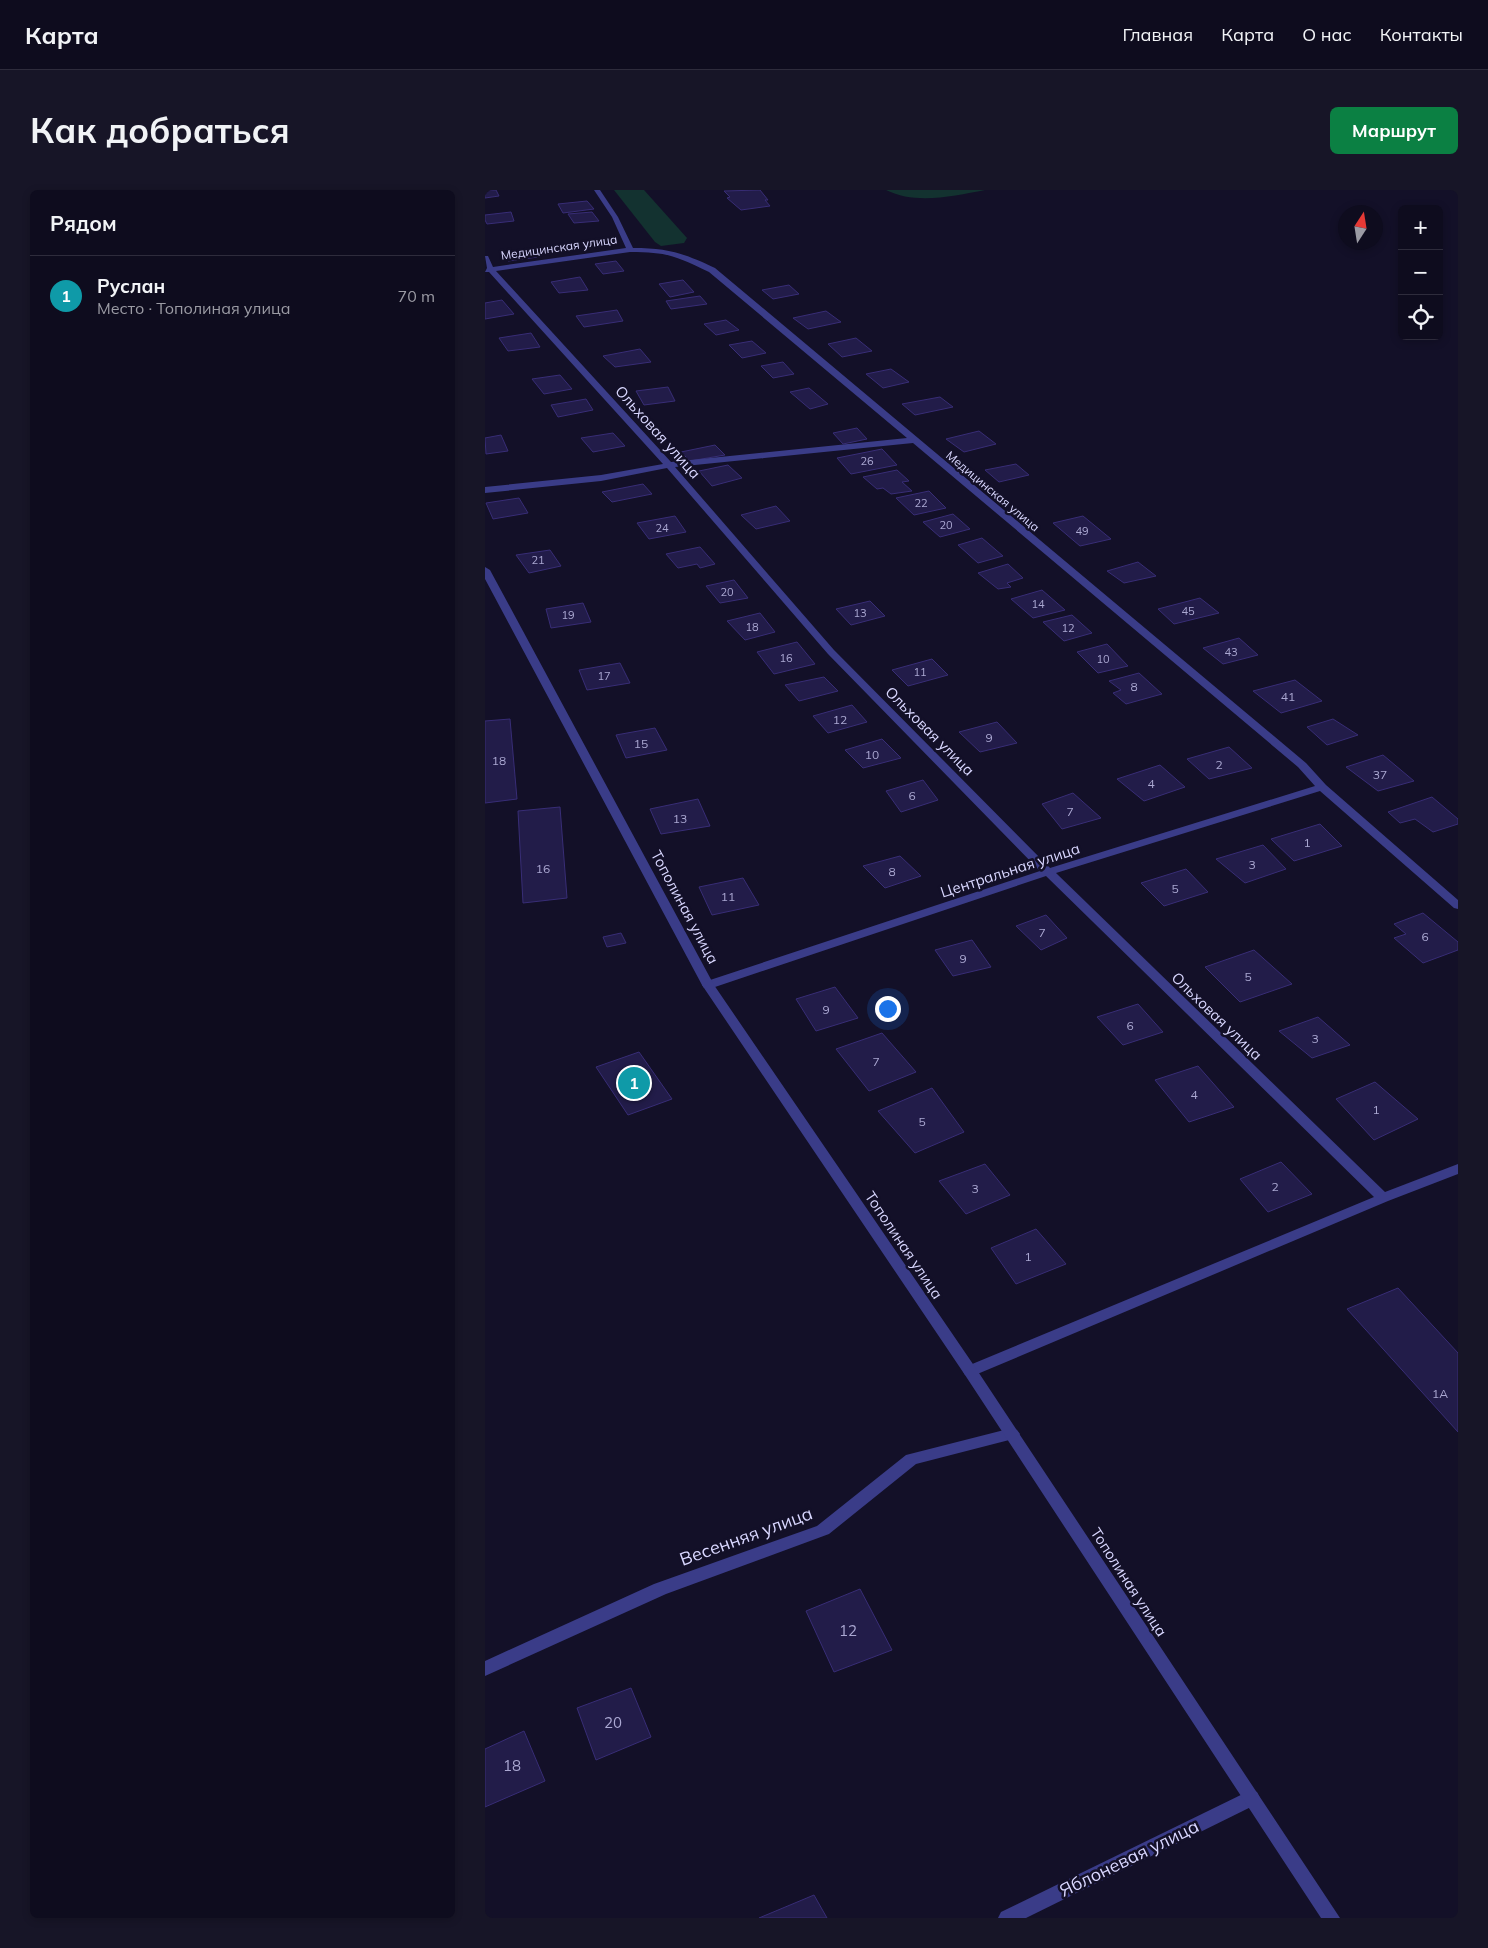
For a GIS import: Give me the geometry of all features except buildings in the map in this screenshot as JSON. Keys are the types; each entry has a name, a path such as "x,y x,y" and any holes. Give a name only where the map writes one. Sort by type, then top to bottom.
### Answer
{"street":[{"name":"Медицинская улица","path":"597,190 615,217 630,250"},
{"name":"Медицинская улица","path":"488,269 630,250 660,250 681,255 712,270 1295,759 1322,788 1458,906"},
{"name":"Ольховая улица","path":"485,258 488,269 669,466 831,652 1048,872 1383,1198"},
{"path":"485,490 601,478 669,466 913,440"},
{"name":"Тополиная улица","path":"487,577 708,985 970,1371 1331,1918"},
{"name":"Центральная улица","path":"708,985 1048,872 1322,788"},
{"path":"970,1371 1383,1198 1458,1169"},
{"name":"Весенняя улица","path":"485,1669 660,1589 823,1530 911,1459 1012,1434"},
{"name":"Яблоневая улица","path":"1007,1918 1251,1798"}],"green space":[{"path":"614,190 644,190 687,238 684,243 661,246 655,242"},
{"path":"886,190 985,190 948,197 922,198 898,195"}],"place":[{"name":"Руслан","path":"634,1083"}]}
